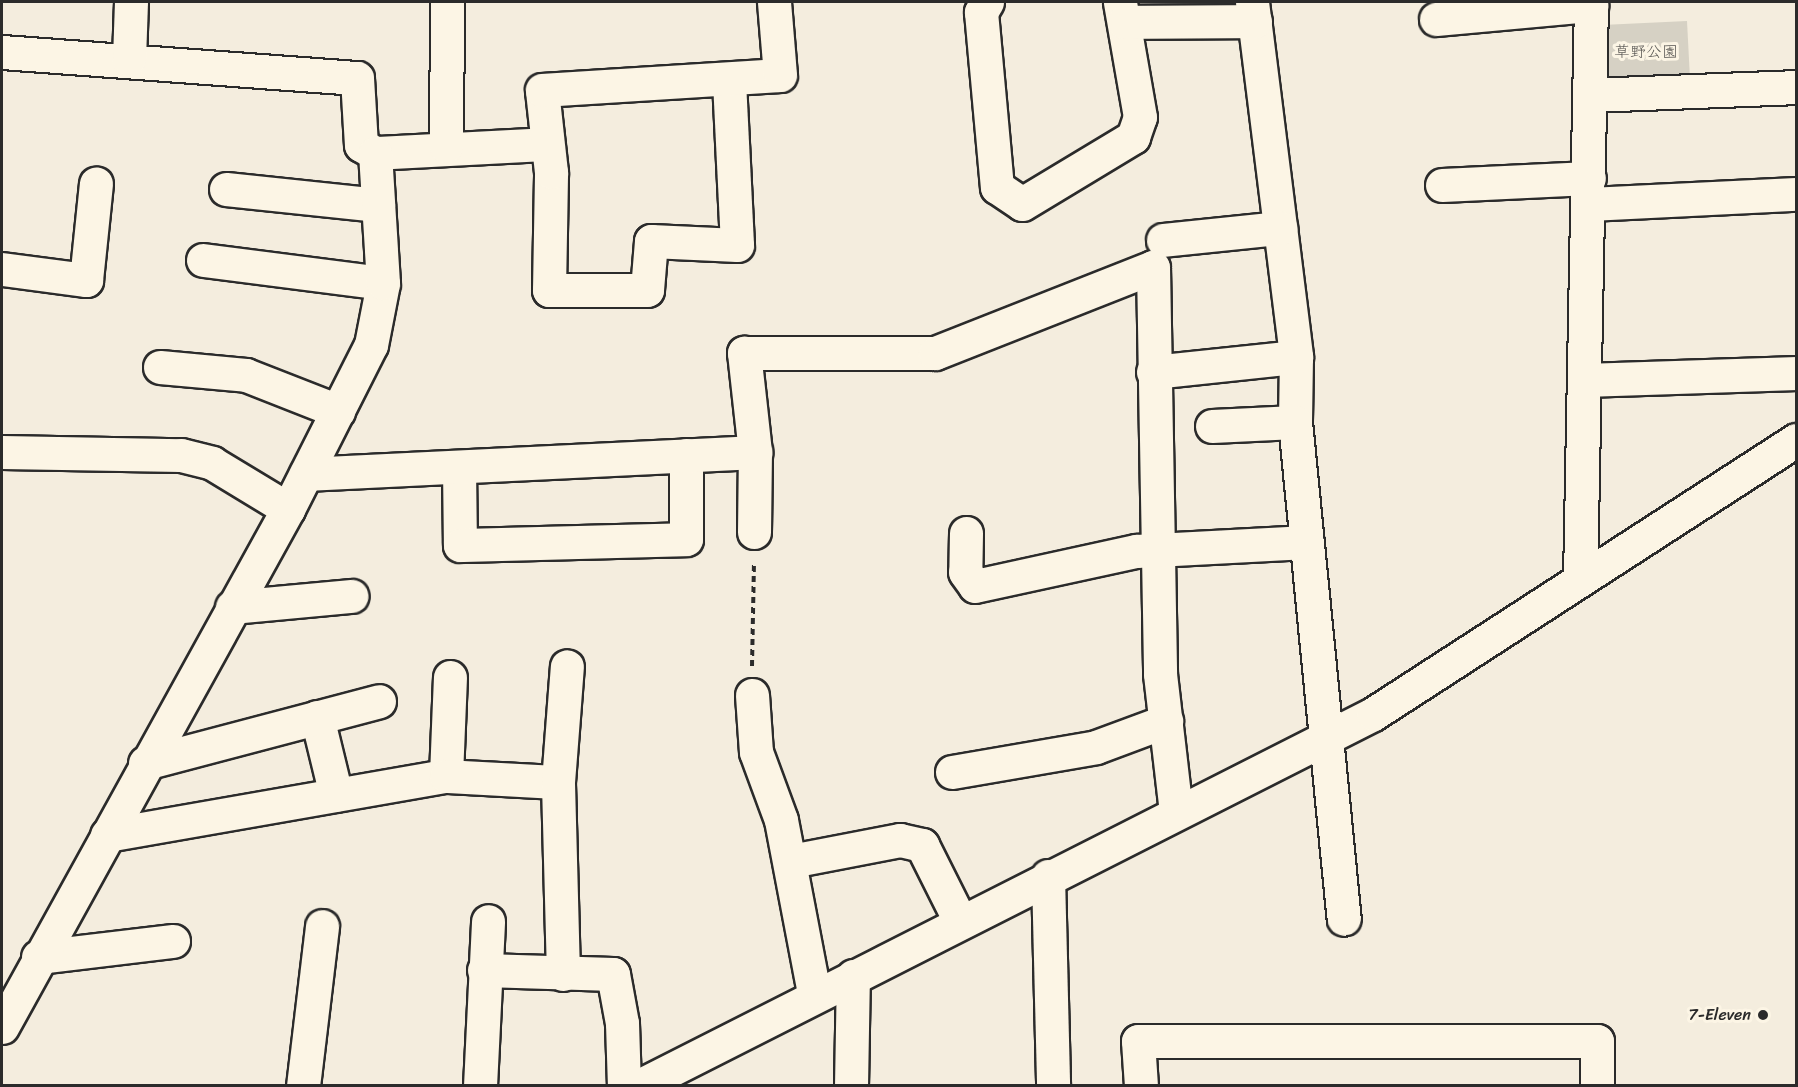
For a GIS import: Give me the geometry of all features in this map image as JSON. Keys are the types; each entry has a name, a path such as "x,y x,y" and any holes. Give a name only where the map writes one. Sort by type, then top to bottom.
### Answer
{"street":[{"path":"129,59 131,2"},
{"path":"446,146 447,2"},
{"path":"729,81 737,246 651,241 647,290 549,290 547,144 542,90 729,81 780,75 774,2"},
{"path":"987,2 981,12 997,186 1022,204 1133,137 1140,117 1122,12 1254,11 1296,357 1295,422 1344,919"},
{"path":"1436,19 1591,3 1580,579"},
{"path":"2,52 129,59 357,78 361,145 375,153 446,146 547,144"},
{"path":"1590,95 1797,87"},
{"path":"2,1027 38,957 288,509 371,345 383,283 375,153"},
{"path":"2,269 86,280 96,184"},
{"path":"1442,185 1589,191 1797,194"},
{"path":"226,189 378,205"},
{"path":"1163,240 1280,228"},
{"path":"204,260 383,283"},
{"path":"754,532 755,452 744,353 935,353 1153,267 1157,552 1166,721 1176,812"},
{"path":"1153,372 1296,357"},
{"path":"160,367 246,375 338,411"},
{"path":"1585,380 1797,373"},
{"path":"1212,426 1295,422"},
{"path":"484,970 613,974 622,1023 642,1084 814,993 853,976 1327,734 1373,714 1797,440"},
{"path":"2,452 181,455 212,463 288,509"},
{"path":"306,474 755,452"},
{"path":"459,467 460,545 686,539 686,455"},
{"path":"966,533 965,572 975,586 1136,551 1157,552 1306,543"},
{"path":"232,607 351,596"},
{"path":"563,974 558,782 567,666"},
{"path":"446,776 450,677"},
{"path":"752,694 756,752 791,861 814,993"},
{"path":"145,764 379,701"},
{"path":"317,717 336,795"},
{"path":"952,772 1096,747 1166,721"},
{"path":"107,835 446,776 558,782"},
{"path":"791,861 900,840 922,845 960,921"},
{"path":"1048,876 1053,1086"},
{"path":"480,1086 488,921"},
{"path":"303,1086 322,926"},
{"path":"38,957 172,941"},
{"path":"851,1086 853,976"},
{"path":"1141,1086 1138,1041 1597,1041 1598,1086"}],"path":[{"path":"752,694 754,532"}],"green space":[{"name":"草野公園","path":"1687,21 1690,79 1605,83 1602,25"}],"place":[{"name":"7-Eleven","path":"1763,1015"}]}
